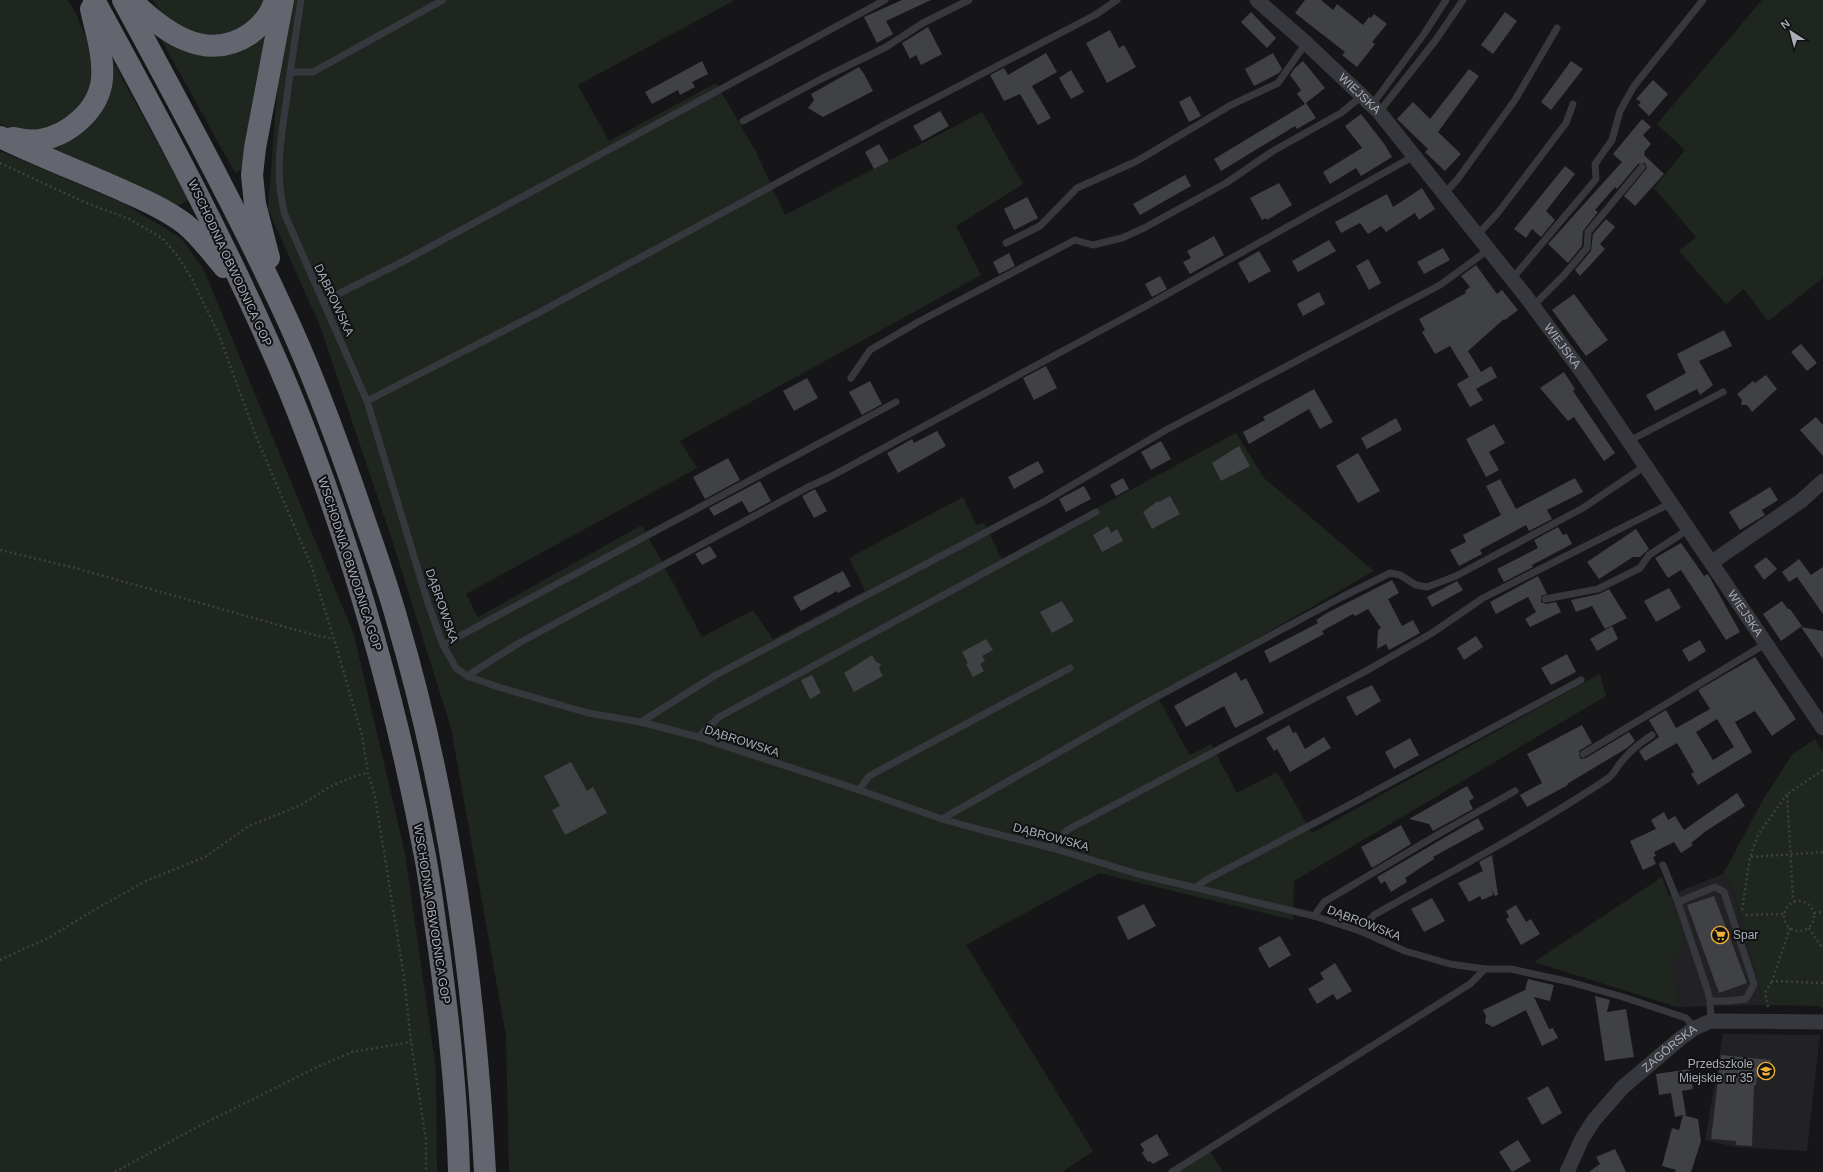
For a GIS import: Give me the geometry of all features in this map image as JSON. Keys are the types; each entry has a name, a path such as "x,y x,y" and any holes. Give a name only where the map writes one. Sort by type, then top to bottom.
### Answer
{"highway":[{"path":"0,137 39,141 48,138 63,132 74,124 92,106 99,94 102,72 100,45 89,0"},
{"name":"WSCHODNIA OBWODNICA GOP","path":"94,0 197,192 245,292 288,389 327,489 376,642 402,747 426,859 445,994 455,1087 459,1172"},
{"name":"WSCHODNIA OBWODNICA GOP","path":"123,0 213,167 284,311 336,438 397,619 434,763 453,862 477,1039 486,1172"},
{"path":"131,0 149,17 177,37 190,42 216,46 237,41 256,29 270,14 275,0"},
{"path":"283,0 256,141 252,175 255,204 284,311"},
{"path":"0,137 167,212 185,224 201,239 245,292"}],"street":[{"name":"WIEJSKA","path":"1257,0 1306,43 1371,104 1533,306 1584,375 1645,466 1672,503 1823,728"},
{"path":"1712,562 1801,501 1823,481"},
{"name":"ZAGÓRSKA","path":"1567,1172 1582,1138 1594,1120 1641,1070 1695,1028 1711,1021 1823,1022"}],"lane":[{"name":"DĄBROWSKA","path":"301,0 293,46 280,144 278,179 280,199 285,215 367,401 428,603 443,645 456,668 467,676 498,687 588,713 641,722 698,737 942,819 1052,848 1138,874 1314,916 1360,931 1406,951 1450,964 1486,969 1511,969 1570,982 1686,1018 1695,1028"},
{"path":"290,72 313,72 443,0"},
{"path":"324,301 423,250 885,0"},
{"path":"743,121 821,79 886,47 923,23 969,0"},
{"path":"367,401 542,311 884,125 1095,15 1117,0"},
{"path":"1371,104 1424,34 1446,0"},
{"path":"851,378 870,350 918,322 1075,240 1093,245 1122,238 1144,228 1226,182 1273,151 1341,113 1371,104 1435,40 1462,0"},
{"path":"1512,279 1596,179 1595,164 1612,140 1620,111 1634,86 1703,0"},
{"path":"1444,194 1457,180 1515,100 1557,28"},
{"path":"1006,243 1040,226 1077,188 1137,161 1183,132 1231,105 1278,83 1306,43"},
{"path":"1477,235 1497,214 1566,123 1573,104"},
{"path":"467,676 519,643 1146,306 1414,156"},
{"path":"1533,306 1564,275 1587,248 1588,232 1642,167"},
{"path":"641,722 714,676 1045,501 1166,430 1440,285 1488,250"},
{"path":"1629,441 1723,392"},
{"path":"443,645 896,402"},
{"path":"942,819 1140,706 1342,597 1390,573 1400,575 1416,585 1426,587 1456,576 1583,508 1645,466"},
{"path":"1052,848 1066,830 1366,671 1432,633 1483,598 1672,503"},
{"path":"698,737 719,717 1096,512"},
{"path":"1545,599 1598,589 1640,568 1650,555 1689,529"},
{"path":"1583,754 1767,643"},
{"path":"859,790 869,776 1070,668"},
{"path":"1196,887 1206,880 1581,680"},
{"path":"1360,931 1374,915 1519,834 1589,791 1613,774 1621,762 1640,743 1652,735"},
{"path":"1314,916 1324,902 1442,832 1515,791"},
{"path":"1663,865 1678,902 1710,1001 1711,1021"},
{"path":"1678,902 1715,887 1724,892 1730,908 1754,984 1746,999 1710,1001"},
{"path":"1172,1172 1470,984 1486,969"}],"path":[{"path":"0,163 84,202 129,219 162,238 178,256 193,281 219,335 257,439 311,565 362,735 368,773 375,796 395,916 411,1042 426,1140 426,1172"},
{"path":"0,550 76,568 314,636 334,639"},
{"path":"1784,914 1744,916 1742,911 1750,857 1758,835 1787,794 1823,770"},
{"path":"0,960 50,937 146,881 205,857 249,826 301,805 331,786 358,775 368,773"},
{"path":"1787,794 1793,896 1795,902"},
{"path":"1750,857 1823,852"},
{"path":"1803,901 1807,903 1811,906 1814,913 1814,921 1809,928 1803,931 1796,931 1790,928 1785,922 1784,914 1788,906 1795,902 1803,901"},
{"path":"1814,913 1823,912"},
{"path":"1768,1007 1765,993 1772,981 1790,928"},
{"path":"1809,928 1823,949"},
{"path":"1772,981 1823,983"},
{"path":"115,1172 199,1126 317,1067 352,1052 411,1042"}],"shaded area":[{"path":"0,0 68,0 77,16 96,62 96,77 76,113 39,132 10,130 0,124"},
{"path":"153,0 269,0 245,28 220,36 188,34 163,16"},
{"path":"290,0 735,0 578,85 609,141 716,83 756,152 785,215 982,112 1023,184 956,226 981,275 680,441 697,468 466,594 478,617 642,525 702,637 753,610 773,639 865,591 849,558 963,497 976,525 984,523 1002,559 1236,433 1264,478 1374,571 1157,696 1190,755 1211,744 1237,793 1277,772 1312,833 1600,674 1606,696 1294,881 1293,920 1099,873 966,945 1093,1151 1062,1172 509,1172 506,1036 451,728 392,540 320,326 268,209 279,66"},
{"path":"1762,0 1823,0 1823,278 1768,321 1744,289 1726,304 1679,251 1696,237 1654,188 1685,150 1657,124"},
{"path":"270,27 247,166 235,173 157,32 179,48"},
{"path":"106,49 189,200 173,208 39,147 78,130"},
{"path":"0,151 123,203 181,238 204,270 354,635 405,853 436,1069 437,1172 0,1172"},
{"path":"1815,739 1823,753 1823,1009 1819,1006 1764,1005 1733,889 1723,874 1764,798 1792,755"},
{"path":"1723,874 1733,889 1764,1005 1677,1007 1676,984 1672,957 1680,942 1668,896"},
{"path":"1662,877 1685,940 1680,942 1684,953 1672,957 1676,984 1677,1007 1534,962"},
{"name":"Przedszkole Miejskie nr 35","path":"1723,1034 1820,1035 1807,1151 1735,1147 1705,1140"},
{"path":"1208,1148 1223,1172 1168,1172"}],"building":[{"path":"902,0 931,0 886,21 893,34 877,43 864,17"},
{"path":"1305,0 1321,0 1333,10 1337,4 1363,25 1369,17 1371,18 1374,14 1387,24 1372,42 1375,44 1357,67 1342,55 1345,52 1295,13"},
{"path":"1251,12 1276,38 1267,48 1241,22"},
{"path":"1505,12 1517,21 1493,54 1481,45"},
{"path":"928,27 942,54 921,65 916,55 910,59 902,43"},
{"path":"1110,30 1119,48 1124,45 1136,67 1107,83 1086,43"},
{"path":"1046,53 1057,72 1032,86 1051,118 1038,125 1020,94 1004,101 990,75 1004,68 1008,75"},
{"path":"1273,53 1282,69 1279,73 1254,86 1245,69"},
{"path":"702,61 708,74 692,82 695,87 680,95 678,90 652,104 645,92"},
{"path":"1303,61 1325,88 1306,103 1316,118 1297,129 1295,126 1221,171 1214,159 1305,104 1297,94 1301,90 1290,75"},
{"path":"1571,61 1583,69 1551,110 1541,102"},
{"path":"859,67 873,91 823,117 808,108 814,100 811,94"},
{"path":"1469,69 1479,76 1438,132 1461,154 1445,171 1425,152 1428,149 1397,119 1413,102 1430,119"},
{"path":"1071,70 1084,92 1071,99 1059,78"},
{"path":"1653,80 1668,94 1649,116 1638,105 1641,102 1636,99"},
{"path":"1190,96 1201,116 1189,122 1179,102"},
{"path":"940,111 949,126 922,141 913,126"},
{"path":"1361,114 1385,145 1392,157 1361,176 1356,168 1330,184 1323,172 1362,148 1345,126"},
{"path":"1642,119 1651,127 1643,135 1651,144 1644,152 1644,155 1664,174 1635,206 1624,196 1647,168 1645,163 1638,164 1617,189 1615,187 1595,210 1598,212 1583,231 1582,246 1568,263 1548,244 1622,162 1613,154"},
{"path":"879,144 889,161 874,169 865,152"},
{"path":"1565,166 1575,174 1546,211 1555,220 1541,237 1532,229 1526,238 1514,229"},
{"path":"1185,175 1191,186 1140,215 1133,204"},
{"path":"1279,183 1292,205 1267,220 1266,218 1262,220 1250,198"},
{"path":"1422,188 1435,209 1419,220 1415,213 1386,232 1381,226 1368,234 1360,223 1341,233 1335,222 1387,194 1393,207"},
{"path":"1027,197 1038,218 1014,230 1004,209"},
{"path":"1606,219 1615,227 1600,244 1605,249 1580,276 1575,270 1591,251 1593,234"},
{"path":"1214,236 1224,255 1190,274 1183,262 1191,258 1187,251"},
{"path":"1329,240 1336,251 1298,272 1292,261"},
{"path":"1443,248 1450,260 1424,274 1417,262"},
{"path":"1259,251 1271,271 1249,283 1238,263"},
{"path":"1009,253 1015,266 999,274 993,262"},
{"path":"1368,259 1381,283 1369,290 1356,266"},
{"path":"1476,265 1497,294 1502,290 1518,310 1505,320 1504,319 1468,351 1481,372 1491,366 1497,377 1476,389 1483,400 1470,407 1457,384 1469,377 1450,346 1435,354 1422,332 1425,330 1419,319 1466,293 1465,291 1470,287 1461,276"},
{"path":"1160,276 1167,289 1152,297 1145,284"},
{"path":"1319,292 1325,304 1303,316 1297,304"},
{"path":"1574,294 1608,340 1586,356 1552,310"},
{"path":"1724,330 1732,346 1699,361 1713,385 1700,395 1697,389 1655,411 1646,395 1686,373 1677,354"},
{"path":"1801,344 1817,363 1807,371 1791,352"},
{"path":"1046,366 1057,388 1034,400 1023,378"},
{"path":"1564,372 1575,389 1573,391 1615,453 1604,461 1574,417 1568,421 1540,388"},
{"path":"1766,375 1777,389 1752,412 1747,405 1741,405 1742,400 1737,394 1753,381 1755,383"},
{"path":"807,378 818,398 794,411 783,391"},
{"path":"870,381 882,404 862,415 849,392"},
{"path":"1314,389 1333,422 1320,429 1309,409 1249,444 1243,432 1265,420 1263,417"},
{"path":"1816,417 1823,425 1823,456 1800,430"},
{"path":"1396,418 1402,430 1367,449 1361,438"},
{"path":"1494,424 1505,443 1489,452 1499,470 1486,477 1466,439"},
{"path":"937,431 946,446 898,473 887,453 912,439 914,443"},
{"path":"1161,441 1171,459 1151,470 1141,452"},
{"path":"1239,446 1250,466 1221,481 1212,463"},
{"path":"1358,453 1380,491 1358,503 1336,466"},
{"path":"728,458 740,480 705,499 693,477"},
{"path":"1038,461 1044,472 1014,489 1008,477"},
{"path":"1123,478 1129,489 1116,496 1110,485"},
{"path":"1575,478 1583,492 1547,510 1552,519 1529,531 1526,525 1480,550 1482,554 1459,566 1450,550 1466,542 1463,535 1501,515 1486,486 1500,479 1516,509"},
{"path":"760,481 771,501 749,513 742,501 714,516 709,508"},
{"path":"1084,486 1091,499 1066,512 1059,499"},
{"path":"1770,487 1778,500 1762,510 1765,515 1740,530 1729,512"},
{"path":"815,489 827,511 814,518 802,496"},
{"path":"1170,496 1180,514 1152,529 1143,512 1158,501 1159,502"},
{"path":"1108,526 1111,533 1117,529 1123,541 1102,552 1093,535"},
{"path":"1558,527 1563,535 1567,534 1572,544 1504,582 1497,569 1538,548 1534,540"},
{"path":"1636,529 1649,549 1640,557 1633,557 1599,579 1587,562"},
{"path":"1681,543 1704,576 1708,574 1740,632 1726,640 1681,570 1668,578 1655,558"},
{"path":"710,546 717,557 702,565 695,554"},
{"path":"1766,557 1777,569 1764,580 1754,566"},
{"path":"1799,559 1811,575 1823,567 1823,614 1797,577 1789,582 1782,572"},
{"path":"843,571 851,586 838,593 837,591 801,611 793,597"},
{"path":"1538,576 1547,594 1541,596 1541,602 1546,604 1556,602 1561,612 1530,627 1525,619 1536,612 1528,597 1496,614 1490,602"},
{"path":"1392,580 1399,593 1388,599 1402,626 1413,620 1420,633 1389,650 1386,644 1377,649 1378,630 1381,628 1368,609 1355,616 1353,614 1322,631 1324,634 1270,663 1264,651 1318,623 1316,620 1327,613"},
{"path":"1457,581 1463,590 1432,607 1427,597"},
{"path":"1669,588 1681,608 1656,622 1644,601"},
{"path":"1609,589 1627,618 1605,629 1592,606 1576,612 1571,600 1599,594"},
{"path":"1062,601 1074,621 1052,633 1040,612"},
{"path":"1782,601 1788,609 1790,609 1802,626 1781,641 1763,614"},
{"path":"1612,626 1618,639 1597,651 1590,639"},
{"path":"1801,627 1823,631 1823,659"},
{"path":"1476,636 1483,647 1464,660 1457,648"},
{"path":"986,639 993,650 982,656 985,661 980,664 984,671 973,677 962,652"},
{"path":"1700,640 1706,651 1689,662 1682,650"},
{"path":"1567,654 1576,672 1551,685 1541,668"},
{"path":"872,655 876,662 881,664 879,669 883,676 854,692 844,673"},
{"path":"1755,657 1796,719 1772,736 1755,711 1735,722 1752,752 1698,785 1691,774 1694,772 1677,743 1645,761 1639,751 1659,737 1649,720 1666,710 1676,728 1710,709 1698,690","holes":["1717,719 1734,747 1713,760 1696,732"]},
{"path":"1236,672 1241,681 1246,678 1264,713 1235,728 1224,706 1186,727 1174,706"},
{"path":"812,675 821,693 810,699 801,680"},
{"path":"1372,685 1381,701 1356,716 1346,697"},
{"path":"1289,725 1293,733 1296,732 1305,749 1324,737 1331,748 1290,772 1277,749 1274,751 1266,738"},
{"path":"1582,725 1592,743 1579,751 1579,756 1581,759 1586,758 1629,732 1635,741 1627,748 1567,784 1568,785 1527,807 1520,795 1542,783 1527,754"},
{"path":"1410,738 1419,755 1394,769 1385,752"},
{"path":"571,762 587,791 593,787 607,813 565,835 552,810 560,806 544,776"},
{"path":"1467,786 1474,798 1469,801 1473,809 1433,831 1429,824 1409,819"},
{"path":"1737,793 1745,806 1706,831 1691,843 1693,845 1681,853 1674,842 1654,852 1656,856 1653,857 1656,864 1643,870 1630,841 1656,829 1651,820 1664,812 1668,820 1675,816 1684,830"},
{"path":"1478,818 1484,829 1433,857 1434,859 1405,878 1407,882 1391,892 1385,881 1381,884 1377,877"},
{"path":"1401,825 1411,844 1372,868 1361,847"},
{"path":"1492,855 1498,895 1495,896 1491,889 1493,895 1482,900 1480,896 1469,902 1458,883 1483,871 1479,862"},
{"path":"1714,896 1747,983 1719,993 1687,905"},
{"path":"1432,898 1445,921 1424,932 1411,909"},
{"path":"1144,904 1156,926 1128,940 1117,917"},
{"path":"1516,905 1526,922 1531,919 1540,934 1521,945 1506,919 1509,917 1506,911"},
{"path":"1280,936 1291,955 1269,968 1258,948"},
{"path":"1335,963 1352,991 1337,1000 1333,994 1317,1004 1308,989 1324,979 1320,973"},
{"path":"1528,979 1554,985 1550,1001 1534,997 1549,1029 1553,1028 1558,1038 1542,1046 1526,1010 1493,1027 1485,1023 1486,1016 1483,1010 1525,990"},
{"path":"1595,996 1610,1000 1607,1012 1626,1009 1634,1057 1605,1061"},
{"path":"1721,1055 1771,1060 1769,1079 1757,1077 1756,1085 1754,1085 1752,1146 1736,1145 1736,1141 1711,1139"},
{"path":"1690,1069 1693,1089 1682,1091 1686,1115 1675,1117 1671,1093 1659,1095 1656,1074"},
{"path":"1548,1086 1562,1113 1542,1125 1527,1098"},
{"path":"1683,1115 1698,1119 1701,1141 1691,1172 1675,1172 1676,1170 1662,1166 1672,1128 1679,1130"},
{"path":"1157,1134 1169,1155 1153,1164 1150,1161 1148,1162 1142,1153 1144,1150 1140,1144"},
{"path":"1518,1140 1531,1161 1512,1172 1499,1152"},
{"path":"1615,1149 1626,1172 1589,1172 1600,1164 1596,1157"}],"place":[{"name":"Spar","path":"1720,935"},
{"name":"Przedszkole Miejskie nr 35","path":"1766,1071"}]}
